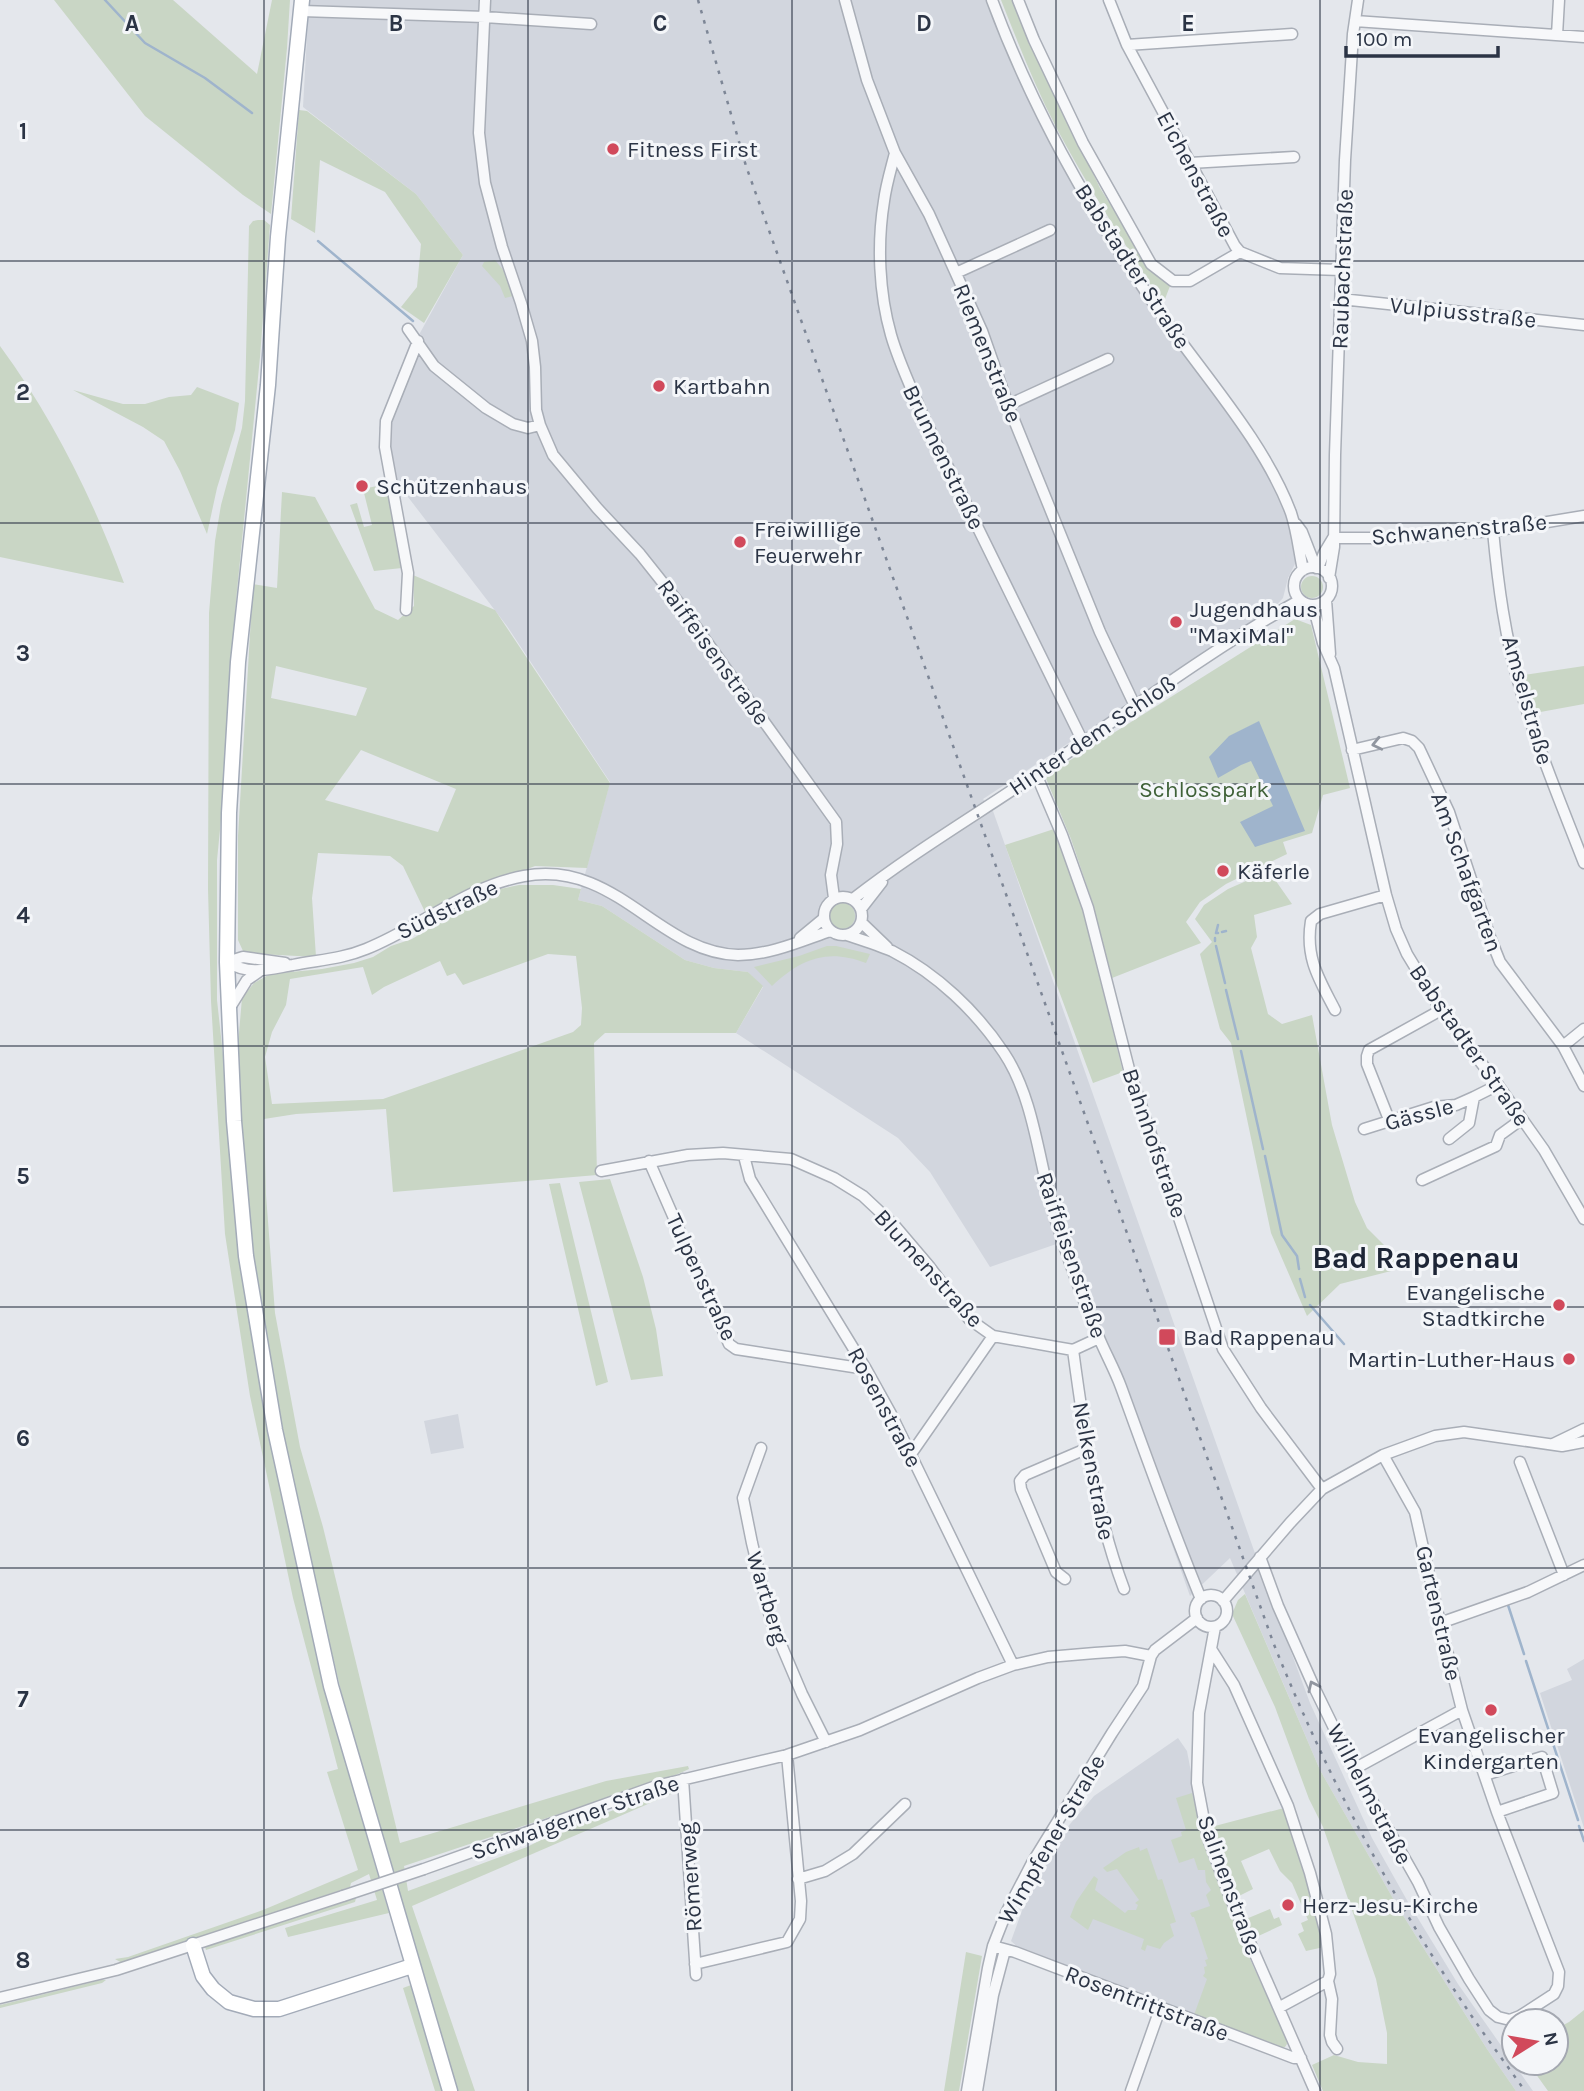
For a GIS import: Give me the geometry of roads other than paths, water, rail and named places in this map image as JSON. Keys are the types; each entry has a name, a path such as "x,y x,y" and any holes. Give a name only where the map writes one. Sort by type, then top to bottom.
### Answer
{"main road":[{"path":"302,6 276,260 268,385 239,662 229,813 227,962 234,1121 246,1255 275,1430 331,1686 450,2091"},
{"path":"193,1945 203,1976 213,1989 229,2002 254,2009 279,2009 412,1966"}],"street":[{"name":"Raiffeisenstraße","path":"485,0 479,133 485,183 532,341 536,410 540,425 553,455 680,603 836,822 837,844 831,875 834,898 825,907 823,919"},
{"name":"Riemenstraße","path":"845,0 867,80 895,153 929,214 982,331 1008,405 1100,632 1135,706"},
{"name":"Babstadter Straße","path":"992,0 1039,109 1098,219 1155,307 1272,473 1294,522 1303,570 1296,577 1294,587 1300,600"},
{"path":"1018,0 1083,143 1151,264 1173,281 1190,281 1240,252"},
{"name":"Eichenstraße","path":"1109,0 1127,46 1234,246 1240,252 1280,268 1341,270"},
{"name":"Raubachstraße","path":"1329,578 1334,547 1345,160 1357,0"},
{"path":"1557,34 1559,0"},
{"path":"302,6 591,24"},
{"path":"1354,21 1584,37"},
{"path":"1127,46 1292,34"},
{"name":"Brunnenstraße","path":"895,153 884,199 880,234 884,302 891,334 923,416 1083,741"},
{"path":"1190,163 1294,157"},
{"path":"956,273 1049,230"},
{"name":"Vulpiusstraße","path":"1341,299 1584,325"},
{"path":"408,329 434,366 486,408 513,424 528,428 540,425"},
{"path":"406,610 408,573 385,447 386,421 418,341"},
{"path":"1008,405 1108,359"},
{"name":"Schwanenstraße","path":"1333,538 1390,538 1493,531 1584,516"},
{"name":"Babstadter Straße","path":"1294,522 1302,532 1317,568 1329,578 1331,589 1326,600 1330,657"},
{"name":"Amselstraße","path":"1493,531 1497,572 1520,690 1584,863"},
{"name":"Raubachstraße","path":"1317,568 1333,538"},
{"path":"1303,570 1317,568"},
{"path":"1300,600 1313,605 1326,600"},
{"name":"Hinter dem Schloß","path":"853,900 887,874 1260,622 1300,600"},
{"name":"Babstadter Straße","path":"1313,605 1323,643 1334,668 1386,895 1407,954 1441,1010 1544,1150 1584,1219"},
{"name":"Am Schafgarten","path":"1352,750 1403,737 1419,748 1449,813 1500,962 1563,1046 1584,1086"},
{"name":"Bahnhofstraße","path":"1036,774 1062,835 1088,908 1129,1069 1223,1349 1261,1408 1322,1489"},
{"name":"Hinter dem Schloß","path":"861,909 887,874"},
{"name":"Südstraße","path":"227,962 238,969 260,971 340,958 367,949 496,883 527,875 555,875 593,883 629,902 694,944 716,951 738,955 763,952 830,931"},
{"path":"1335,1010 1317,976 1308,941 1311,921 1320,914 1386,895"},
{"path":"834,898 844,896 853,900 861,909 861,922 856,930 847,935"},
{"path":"823,919 830,931"},
{"name":"Südstraße","path":"793,944 823,919"},
{"name":"Raiffeisenstraße","path":"861,922 891,951 939,982 966,1006 989,1033 1017,1075 1051,1203 1099,1338 1119,1383 1175,1538 1201,1599"},
{"name":"Raiffeisenstraße","path":"830,931 891,951"},
{"path":"228,937 233,949 243,957"},
{"name":"Südstraße","path":"227,962 243,957 295,964"},
{"path":"229,1010 247,980 260,971"},
{"path":"1390,1122 1367,1064 1369,1050 1441,1010"},
{"path":"1563,1046 1584,1029"},
{"name":"Gässle","path":"1364,1129 1434,1107 1456,1105 1498,1085"},
{"name":"Gässle","path":"1449,1139 1469,1123 1474,1097"},
{"path":"1422,1180 1496,1146 1500,1135 1522,1119"},
{"name":"Blumenstraße","path":"601,1171 688,1155 723,1153 791,1159 834,1178 863,1196 895,1226 969,1319 993,1336 1073,1350"},
{"name":"Rosenstraße","path":"744,1156 750,1179 866,1369 911,1454 1013,1665"},
{"name":"Tulpenstraße","path":"649,1161 729,1344 736,1349 866,1369"},
{"path":"911,1454 993,1336"},
{"path":"1073,1350 1099,1338"},
{"name":"Nelkenstraße","path":"1073,1350 1103,1526 1124,1589"},
{"path":"1552,1444 1584,1429"},
{"path":"1223,1601 1322,1489 1382,1455 1435,1436 1464,1432 1562,1446 1584,1442"},
{"name":"Wartberg","path":"761,1448 743,1497 752,1543 771,1621 826,1742"},
{"path":"1065,1579 1056,1572 1020,1481 1025,1475 1088,1448"},
{"name":"Gartenstraße","path":"1382,1455 1415,1512 1462,1710 1497,1812 1559,1972"},
{"path":"1520,1462 1564,1575"},
{"name":"Wilhelmstraße","path":"1260,1557 1278,1606 1354,1769 1418,1882 1445,1937 1489,2010 1498,2017 1510,2020 1520,2016 1554,1994 1558,1986 1559,1972"},
{"path":"1440,1623 1502,1603 1584,1565"},
{"path":"1214,1596 1223,1601 1227,1615 1223,1622 1215,1627 1203,1625 1195,1610 1201,1599 1214,1596"},
{"path":"1151,1656 1164,1642 1197,1618"},
{"name":"Salinenstraße","path":"1215,1627 1199,1713 1197,1786 1209,1840 1230,1897 1280,2007 1314,2091"},
{"path":"1211,1649 1234,1685 1288,1806 1310,1873 1326,1934 1330,1975 1328,1981 1332,1999 1330,2035 1336,2049"},
{"name":"Schwaigerner Straße","path":"0,1998 116,1970 424,1869 656,1786 787,1755 882,1722 1013,1665 1048,1657 1125,1651 1151,1656"},
{"name":"Wimpfener Straße","path":"967,2091 993,1945 1006,1913 1032,1863 1143,1686 1151,1656"},
{"path":"1354,1769 1462,1710"},
{"path":"787,1755 798,1879 825,1871 853,1854 905,1804"},
{"path":"1485,1775 1542,1757 1553,1793 1497,1812"},
{"name":"Römerweg","path":"683,1779 696,1969 787,1942 800,1919 798,1879"},
{"name":"Rosentrittstraße","path":"993,1945 1160,2009 1294,2058 1301,2058"},
{"name":"Wimpfener Straße","path":"977,2091 993,1995 1004,1950"},
{"path":"1280,2007 1328,1981"},
{"path":"1131,2091 1160,2009"}],"water":[{"path":"1259,721 1305,831 1255,847 1240,822 1273,806 1251,761 1218,778 1209,757 1229,736"}],"waterway":[{"path":"105,0 145,43 205,78 252,113"},
{"path":"318,241 413,321"},
{"path":"1218,925 1218,933"},
{"path":"1222,932 1226,931"},
{"path":"1216,946 1225,983"},
{"path":"1226,990 1238,1039"},
{"path":"1241,1051 1263,1149"},
{"path":"1265,1156 1282,1235 1297,1256 1299,1269"},
{"path":"1300,1279 1305,1297"},
{"path":"1310,1305 1344,1344"},
{"path":"1508,1605 1524,1654"},
{"path":"1526,1661 1578,1820"},
{"path":"1579,1826 1584,1841"}],"railway":[{"path":"698,0 746,166 1273,1642 1313,1735 1382,1870 1433,1958 1525,2091"}],"place":[{"name":"Fitness First","path":"613,149"},
{"name":"Kartbahn","path":"659,386"},
{"name":"Schützenhaus","path":"362,486"},
{"name":"Freiwillige Feuerwehr","path":"740,542"},
{"name":"Jugendhaus \"MaxiMal\"","path":"1176,622"},
{"name":"Käferle","path":"1223,871"},
{"name":"Evangelische Stadtkirche","path":"1559,1305"},
{"name":"Bad Rappenau","path":"1167,1337"},
{"name":"Martin-Luther-Haus","path":"1569,1359"},
{"name":"Evangelischer Kindergarten","path":"1491,1710"},
{"name":"Herz-Jesu-Kirche","path":"1288,1905"}],"district":[{"name":"Bad Rappenau","path":"1416,1258"}],"park label":[{"name":"Schlosspark","path":"1204,789"}]}
